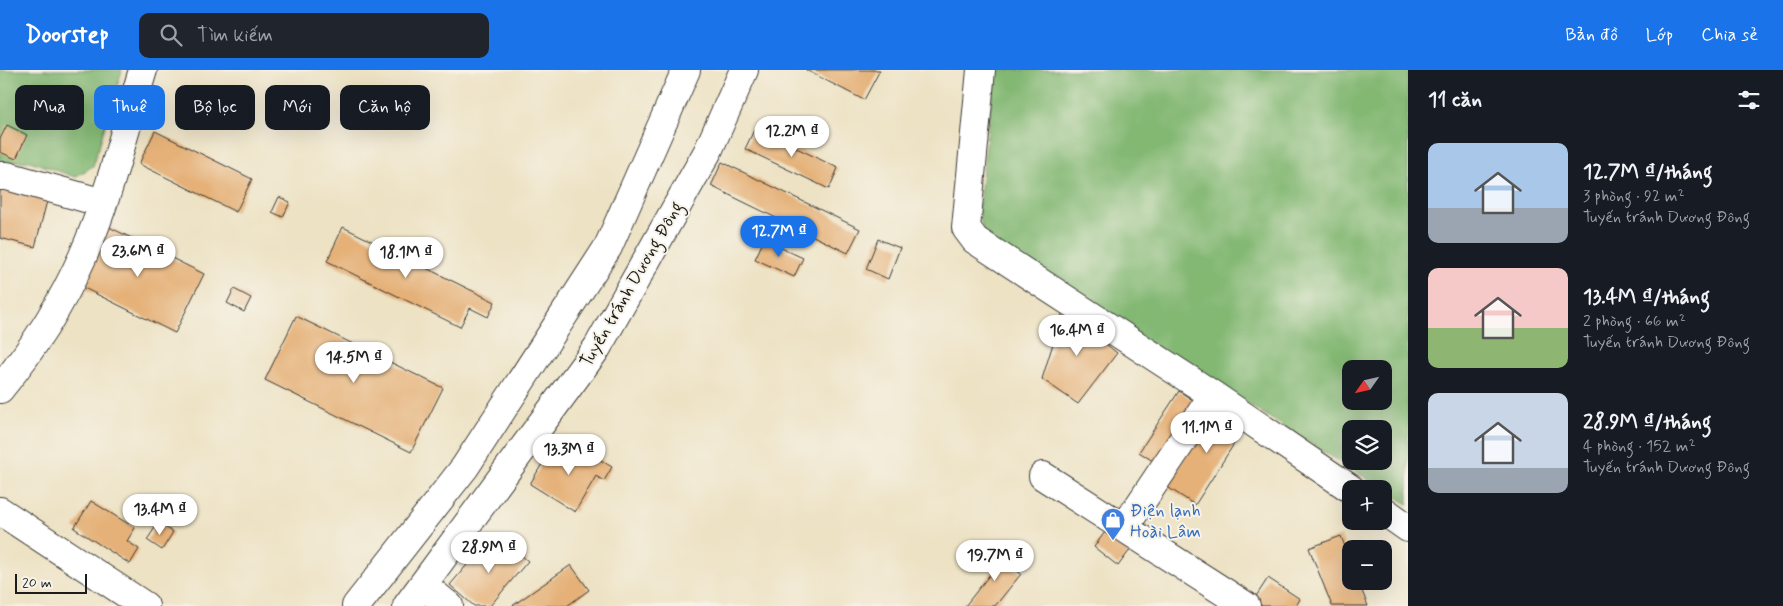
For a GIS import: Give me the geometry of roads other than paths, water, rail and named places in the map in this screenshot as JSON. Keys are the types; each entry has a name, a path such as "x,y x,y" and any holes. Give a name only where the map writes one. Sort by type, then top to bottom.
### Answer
{"street":[{"path":"0,389 51,319 82,258 103,203 143,70"},
{"path":"356,606 465,467 608,247 686,70"},
{"name":"Tuyến tránh Dương Đông","path":"415,596 597,348 708,151 744,70"},
{"path":"981,70 966,228 970,235 1213,395 1342,483"},
{"path":"0,176 7,176 103,203"},
{"path":"1124,528 1213,395"},
{"path":"1043,476 1246,606"},
{"path":"0,510 145,606"},
{"path":"1392,517 1408,528"},
{"path":"415,596 449,606"}],"place":[{"name":"Điện lạnh Hoài Lâm","path":"1113,541"}]}
